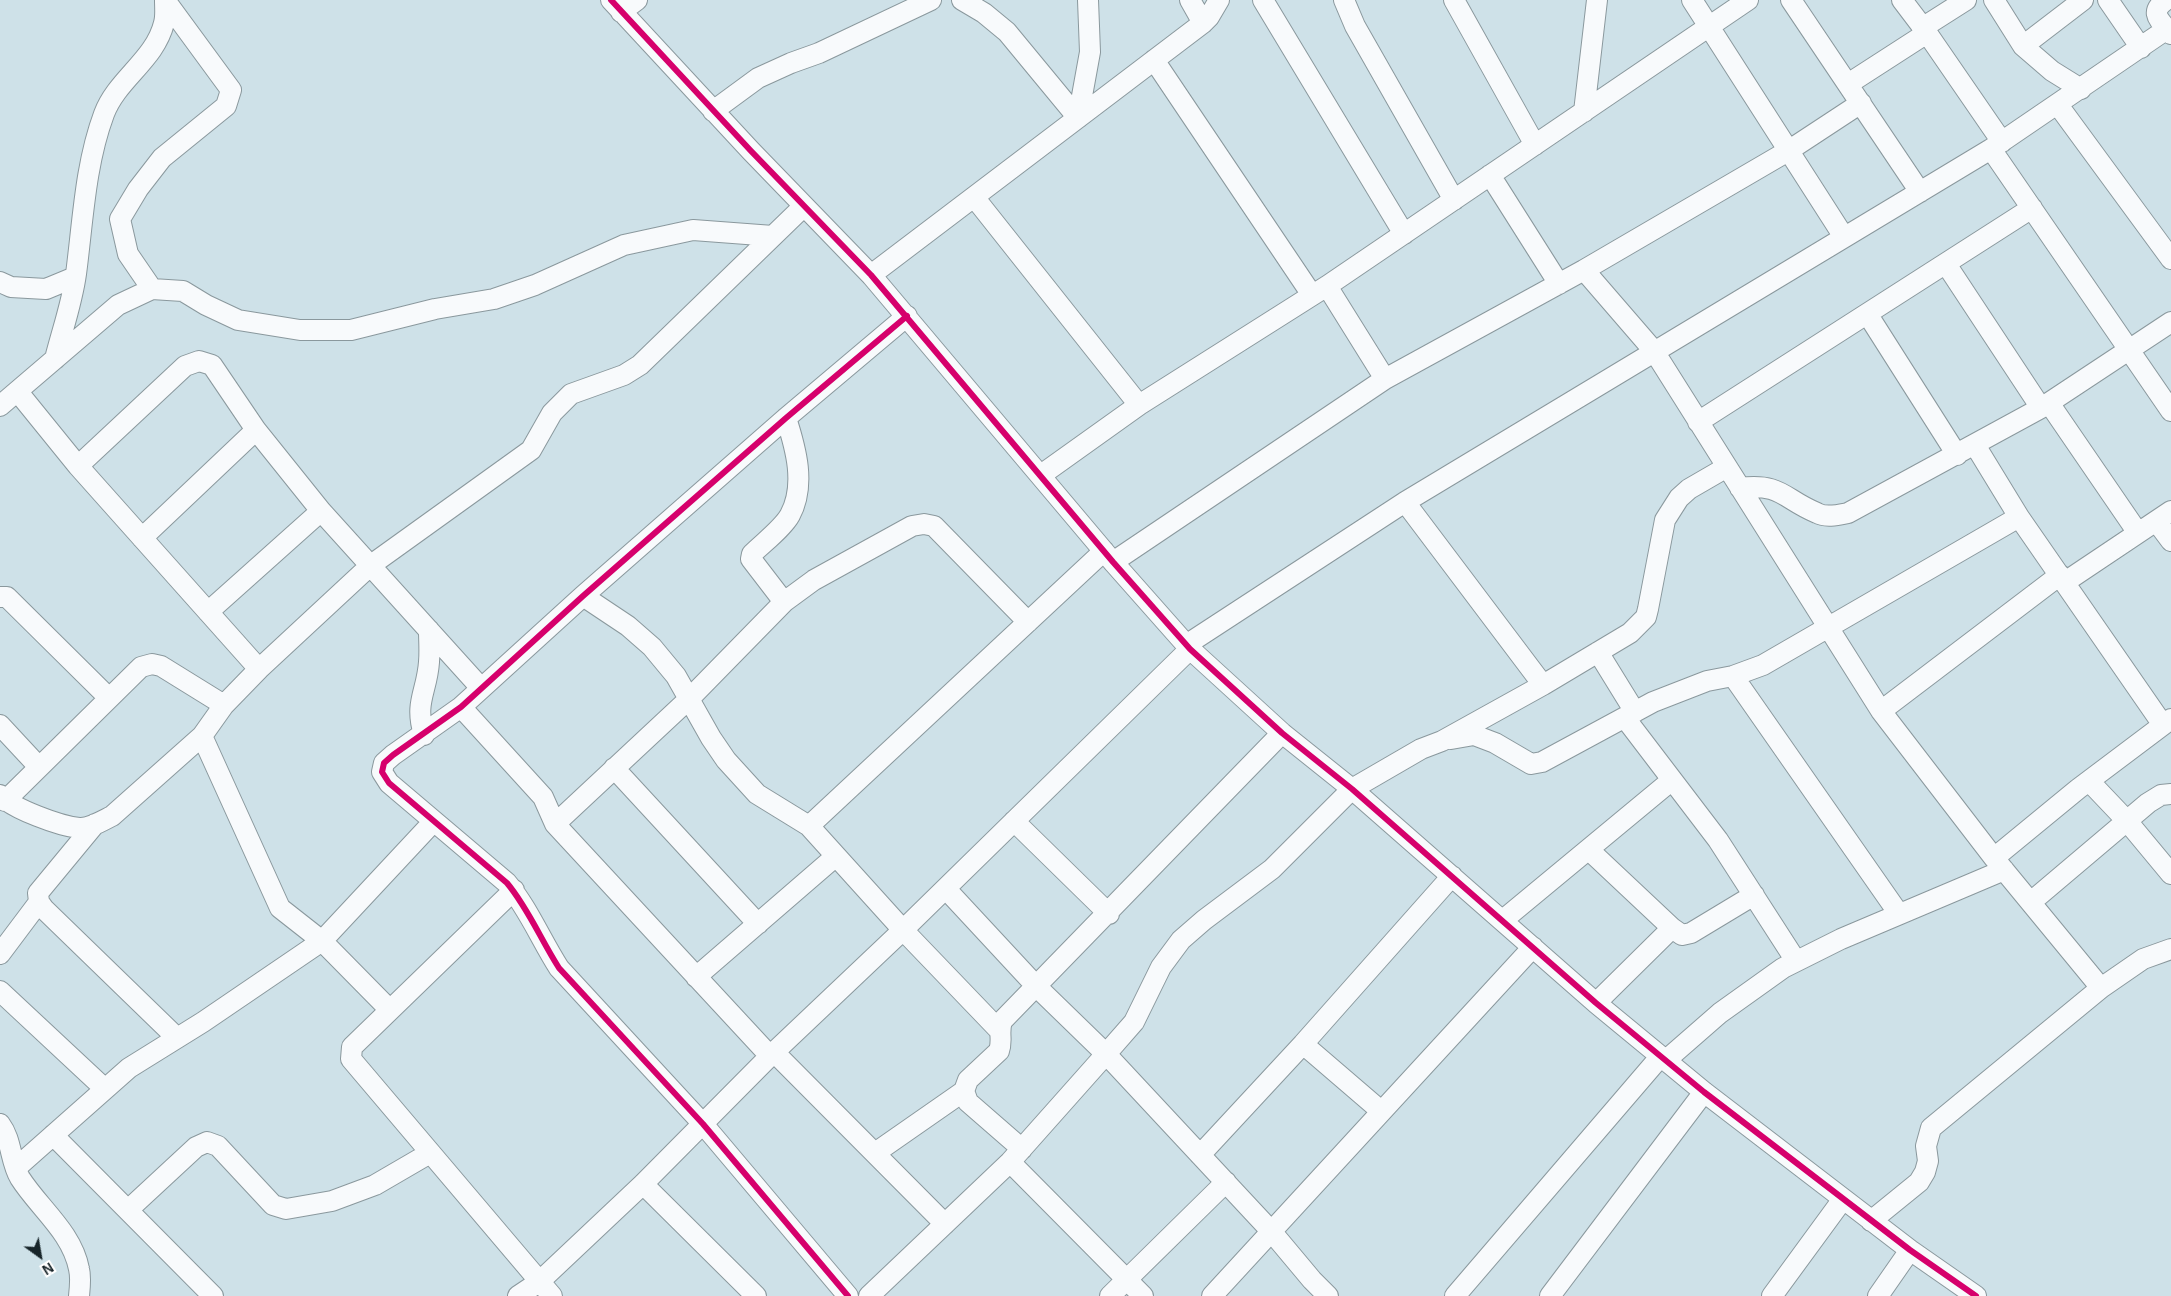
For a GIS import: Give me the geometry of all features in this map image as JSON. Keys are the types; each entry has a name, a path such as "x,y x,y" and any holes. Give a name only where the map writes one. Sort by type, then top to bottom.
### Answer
{"street":[{"path":"55,359 75,277 94,140 108,103 124,81 149,54 159,39 165,22 165,0"},
{"path":"152,289 128,254 120,219 138,189 162,158 226,106 231,90 165,0"},
{"path":"713,111 758,78 820,53 931,0"},
{"path":"962,0 984,13 1007,32 1078,118"},
{"path":"1078,118 1090,52 1088,0"},
{"path":"1190,0 1203,23"},
{"path":"871,275 1203,23 1219,0"},
{"path":"1262,0 1404,234"},
{"path":"1344,0 1355,26 1454,200"},
{"path":"1454,0 1535,145"},
{"path":"1584,112 1597,0"},
{"path":"1692,0 1844,237"},
{"path":"1041,475 1139,405 1404,234 1748,0"},
{"path":"1792,0 1920,192"},
{"path":"1902,0 1924,30 1997,146 2032,208 2171,411"},
{"path":"1848,84 1966,0"},
{"path":"1994,0 2023,46 2052,72 2081,89"},
{"path":"2023,46 2083,0"},
{"path":"2108,0 2141,48"},
{"path":"518,1296 545,1289 643,1184 772,1054 946,888 1188,647 1404,502 1997,146 2141,48 2169,32 2156,15 2157,6 2166,0"},
{"path":"623,4 713,111 871,275 1108,557 1188,647 1282,733 1352,789 1596,1004 1704,1092 1871,1221 1976,1296"},
{"path":"1154,60 1385,379"},
{"path":"809,826 1028,622 1108,557 1385,379 1560,284 1788,150 1861,103"},
{"path":"2058,105 2171,260"},
{"path":"1490,175 1560,284"},
{"path":"974,197 1139,405"},
{"path":"224,705 161,666 152,664 141,667 39,767 3,798 53,820 80,828 95,824 112,816 202,736 224,705 259,669 371,566 531,450 552,413 571,394 624,375 640,365 804,206"},
{"path":"1698,422 2032,208"},
{"path":"0,406 118,305 152,289 183,292 238,320 300,330 351,330 435,309 494,299 535,285 624,245 693,230 773,236"},
{"path":"1946,264 2138,533"},
{"path":"1584,270 1654,351 1881,711 1999,864 2101,988"},
{"path":"0,282 11,287 46,289 75,277"},
{"path":"1868,314 1957,455"},
{"path":"848,1296 703,1124 559,968 514,890 389,783 382,772 384,763 393,755 424,735 461,707 583,596 786,418 907,316"},
{"path":"1740,488 1759,486 1779,491 1818,514 1832,516 1848,513 1957,455 2045,405 2171,322"},
{"path":"78,466 186,366 199,361 212,365 256,430 321,511 481,688"},
{"path":"18,392 78,466 259,669"},
{"path":"784,602 751,559 752,554 789,517 795,504 798,477 797,453 786,418"},
{"path":"142,538 256,430"},
{"path":"1456,1296 1663,1059 1720,1013 1782,968 1841,939 1899,914 1999,864 2089,780 2167,722 2019,517 1975,445"},
{"path":"869,1296 1016,1155 1106,1054 1134,1022 1161,967 1181,940 1204,920 1272,869 1352,789 1421,749 1442,741 1543,685 1630,633 1646,617 1665,520 1679,498 1689,489 1727,467"},
{"path":"1404,502 1543,685"},
{"path":"208,612 321,511"},
{"path":"1881,711 2063,578 2164,516 2171,541"},
{"path":"1442,741 1474,736 1495,743 1531,764 1542,762 1653,702 1707,681 1733,676 1763,665 2019,517"},
{"path":"555,824 690,698 784,602 814,580 912,526 924,524 934,526 1028,622"},
{"path":"583,596 628,626 652,647 676,676 711,738 726,760 744,780 757,794 809,826 903,930 999,1030"},
{"path":"0,598 7,597 109,698"},
{"path":"424,735 419,718 419,705 429,663 429,630"},
{"path":"1598,652 1630,715 1672,780 1718,840 1796,962"},
{"path":"1733,676 1899,914"},
{"path":"461,707 543,797 555,824 696,977 945,1224"},
{"path":"0,725 39,767"},
{"path":"875,1153 964,1091 968,1080 999,1051 1001,1045 999,1030 1002,1021 1282,733"},
{"path":"202,736 280,908 322,941 390,1010"},
{"path":"614,768 758,924"},
{"path":"1502,920 1672,780"},
{"path":"2089,780 2127,821 2171,874"},
{"path":"2031,902 2148,803 2161,795 2171,794"},
{"path":"16,1168 129,1068 176,1037 203,1022 322,941 434,821"},
{"path":"1014,821 1108,914"},
{"path":"95,824 38,893 39,902 176,1037"},
{"path":"1589,850 1672,928 1682,935 1691,933 1754,895"},
{"path":"696,977 836,856"},
{"path":"1200,1155 1303,1044 1452,876"},
{"path":"946,888 1037,987 1106,1054 1226,1182 1328,1296"},
{"path":"514,890 352,1047 352,1060 545,1289"},
{"path":"0,953 39,902"},
{"path":"1596,1004 1672,928"},
{"path":"1212,1296 1533,947"},
{"path":"1871,1221 1919,1182 1928,1162 1926,1146 1931,1128 2101,988 2143,959 2171,949"},
{"path":"0,991 105,1089"},
{"path":"1303,1044 1381,1111"},
{"path":"964,1091 968,1102 1142,1296"},
{"path":"1550,1296 1704,1092"},
{"path":"0,1124 8,1140 20,1178 55,1222 72,1248 79,1268 79,1296"},
{"path":"53,1135 214,1296"},
{"path":"128,1210 196,1147 207,1142 218,1146 273,1205 286,1209 332,1201 375,1185 430,1153"},
{"path":"1110,1296 1226,1182"},
{"path":"643,1184 753,1295"},
{"path":"1772,1296 1843,1199"},
{"path":"1878,1296 1910,1250"}],"cycle path":[{"path":"611,0 751,151 871,275 1113,562 1190,649 1282,733 1352,789 1596,1003 1704,1092 1910,1250 1976,1296"},
{"path":"848,1296 703,1124 559,968 515,893 507,883 389,783 382,772 384,763 393,755 461,707 583,596 786,418 907,316"}]}
